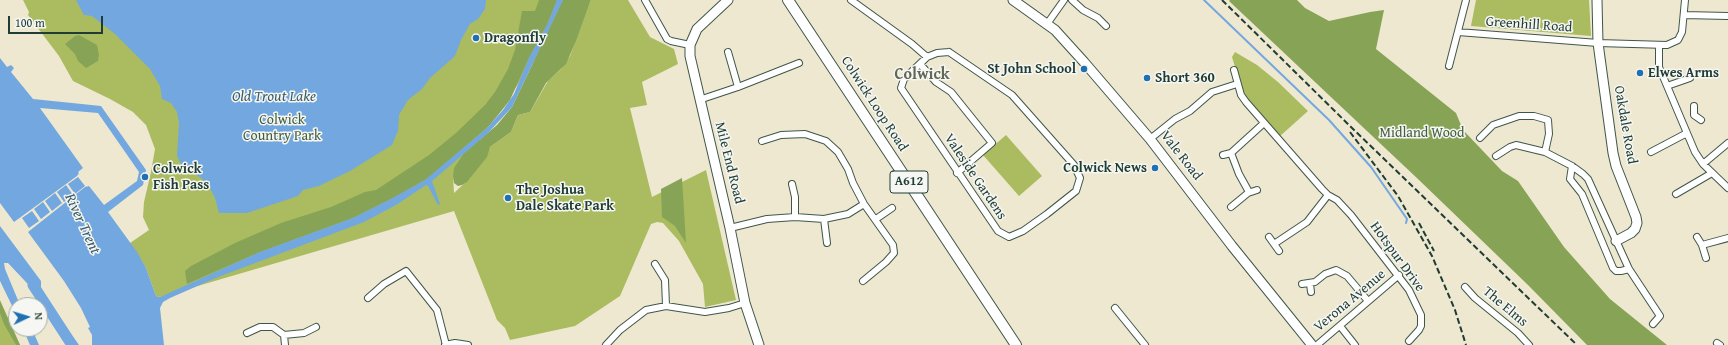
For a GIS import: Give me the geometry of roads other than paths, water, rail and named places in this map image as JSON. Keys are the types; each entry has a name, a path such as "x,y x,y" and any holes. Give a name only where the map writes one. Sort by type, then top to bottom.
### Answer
{"main road":[{"name":"Colwick Loop Road","path":"788,0 1016,345"},
{"name":"Colwick Loop Road","path":"794,0 801,19"}],"street":[{"path":"645,0 667,38 671,41 690,45 697,29 728,0"},
{"path":"851,0 912,44 927,57"},
{"name":"Vale Road","path":"1013,0 1047,24 1068,44 1150,139 1232,246 1312,345"},
{"path":"1047,24 1064,0"},
{"path":"1072,0 1084,10 1098,18 1106,26"},
{"path":"1449,66 1466,0"},
{"name":"Oakdale Road","path":"1596,0 1598,43 1613,153 1616,166 1637,223 1635,230 1616,240"},
{"path":"1685,0 1684,15 1728,16"},
{"name":"Greenhill Road","path":"1458,32 1598,43 1670,45 1678,40 1682,32 1684,15"},
{"name":"Mile End Road","path":"690,45 690,56 699,100 730,228 745,303 759,345"},
{"path":"1659,45 1659,67 1687,133 1703,164 1728,188"},
{"path":"728,52 734,62 738,87"},
{"name":"Valeside Gardens","path":"949,52 1012,95 1074,165 1080,178 1076,191 1023,232 1009,237 998,231 957,173 901,88 904,79 927,57 936,53 949,52"},
{"path":"699,100 738,87 791,63 799,64"},
{"path":"920,64 936,82 951,92 992,143 957,173"},
{"name":"Hotspur Drive","path":"1234,70 1237,84 1246,102 1328,196 1337,200 1351,214 1409,290 1421,315 1419,330 1409,341"},
{"path":"1667,86 1690,78"},
{"path":"1150,139 1175,119 1190,111 1212,92 1237,84"},
{"path":"1694,106 1694,115"},
{"path":"1682,120 1694,115"},
{"path":"1694,115 1701,120"},
{"path":"1480,138 1493,125 1519,116 1534,116 1548,120 1549,134 1545,152"},
{"path":"1223,154 1231,153 1264,123"},
{"path":"1651,152 1687,133"},
{"path":"762,141 781,135 805,134 826,141 838,152 848,169 853,183 864,204 893,245 894,253 886,262 863,281"},
{"path":"1655,142 1658,148"},
{"path":"1703,164 1728,143"},
{"path":"1496,156 1516,145 1545,152 1572,166 1588,179 1629,269 1660,316 1653,324"},
{"path":"1231,153 1239,174 1249,192"},
{"path":"1572,166 1570,179 1582,194 1613,268 1616,271 1629,269"},
{"path":"1676,194 1712,173"},
{"path":"792,184 795,197 795,217"},
{"path":"1231,207 1249,192 1257,190"},
{"path":"1274,244 1307,222 1328,196"},
{"path":"730,228 767,219 795,217 824,219 848,214 864,204"},
{"path":"876,219 892,208"},
{"path":"824,219 827,243"},
{"path":"1269,237 1279,251"},
{"path":"1697,237 1702,245 1706,258"},
{"path":"1702,245 1728,238"},
{"path":"656,264 665,280 666,306"},
{"path":"1302,284 1310,284 1315,282 1330,271 1336,270 1347,276 1368,301"},
{"path":"368,298 384,284 406,271 437,310 445,345 455,343 468,345"},
{"name":"Verona Avenue","path":"1317,345 1399,275"},
{"path":"1310,284 1311,292"},
{"name":"The Elms","path":"1465,287 1475,298 1518,333 1529,345"},
{"path":"606,345 620,330 646,310 666,306 705,312 715,311 745,303"},
{"path":"1115,308 1145,345"},
{"path":"248,325 249,332 260,327 274,326 284,335 285,345"},
{"path":"1340,326 1355,345"},
{"path":"284,335 304,333 316,327"}],"water":[{"name":"Old Trout Lake","path":"76,0 486,0 485,9 478,19 470,24 461,40 455,56 430,78 422,89 408,100 399,115 398,131 392,145 350,171 319,186 303,190 298,196 247,213 219,213 215,198 208,184 200,177 184,168 177,156 179,123 177,112 171,103 162,99 160,86 150,69 115,34 92,16 84,15"},
{"path":"557,0 563,0 512,107 488,133 432,181 440,204 438,205 428,186 426,185 396,205 364,222 218,277 170,298 163,302 160,308 164,345 92,345 92,335 88,328 90,327 81,308 64,281 28,232 85,187 89,186 104,205 137,181 139,172 98,113 40,108 83,168 78,172 79,173 77,176 14,222 0,203 0,58 7,67 11,65 14,68 11,72 33,99 101,106 146,170 143,185 108,212 137,252 146,268 156,296 160,297 260,252 353,218 425,180 487,128 503,110 514,94 529,58 548,23"},
{"path":"78,177 85,186 75,194 68,184"},
{"path":"66,185 73,195 64,202 57,192"},
{"path":"55,193 62,203 52,211 45,201"},
{"path":"43,202 50,212 41,219 34,209"},
{"path":"32,211 39,221 29,228 22,218"},
{"path":"0,226 41,281 41,288 45,295 40,297 8,263 4,263 5,269 17,297 8,298 0,281"},
{"path":"57,318 60,319 79,345 67,345 56,321"},
{"path":"26,337 36,337 39,345 30,345"}],"waterway":[{"path":"1204,0 1329,120 1371,167 1407,219 1406,223"},
{"name":"River Trent","path":"33,285 72,345"}],"railway":[{"path":"1222,0 1577,345"},
{"path":"1350,132 1398,196 1432,256 1455,310 1466,345"},
{"path":"1419,223 1434,251"}],"place":[{"name":"Dragonfly","path":"476,38"},
{"name":"St John School","path":"1084,69"},
{"name":"Elwes Arms","path":"1640,73"},
{"name":"Short 360","path":"1147,78"},
{"name":"Colwick News","path":"1155,168"},
{"name":"Colwick Fish Pass","path":"145,177"},
{"name":"The Joshua Dale Skate Park","path":"508,198"}],"district":[{"name":"Colwick","path":"922,75"}],"park label":[{"name":"Colwick Country Park","path":"282,128"},
{"name":"Midland Wood","path":"1422,133"}]}
